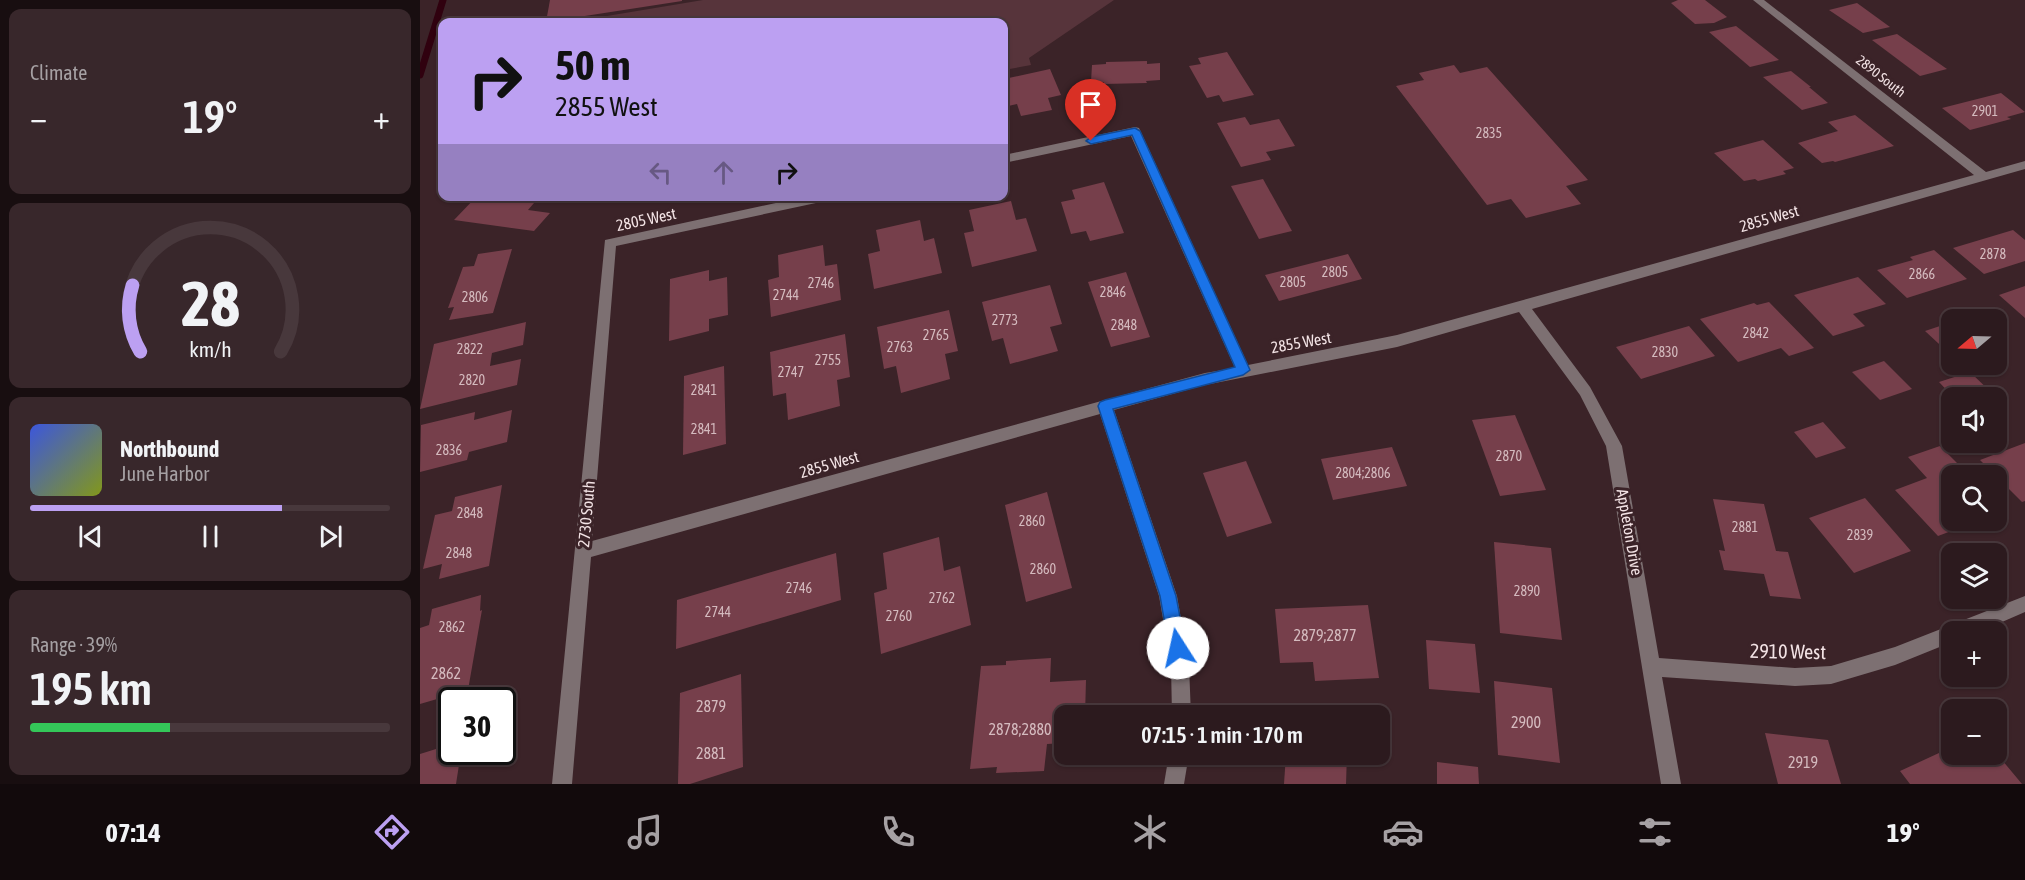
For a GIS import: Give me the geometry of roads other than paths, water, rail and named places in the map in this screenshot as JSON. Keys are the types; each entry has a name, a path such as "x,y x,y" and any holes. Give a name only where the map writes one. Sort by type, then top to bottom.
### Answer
{"street":[{"name":"2890 South","path":"1758,0 1985,177"},
{"path":"1008,158 1135,131 1243,370"},
{"name":"2855 West","path":"583,551 1243,370 1360,350 2025,165"},
{"name":"2805 West","path":"610,243 807,201"},
{"name":"2730 South","path":"562,784 610,243"},
{"name":"Appleton Drive","path":"1522,306 1591,401 1610,436 1618,466 1671,784"},
{"path":"1105,406 1168,596 1180,665 1182,705"},
{"path":"1983,621 2025,604"},
{"name":"2910 West","path":"1653,667 1795,677 1831,675 1895,656 1941,637"},
{"path":"1174,784 1177,765"}],"waterway":[{"path":"420,75 443,0"}]}
